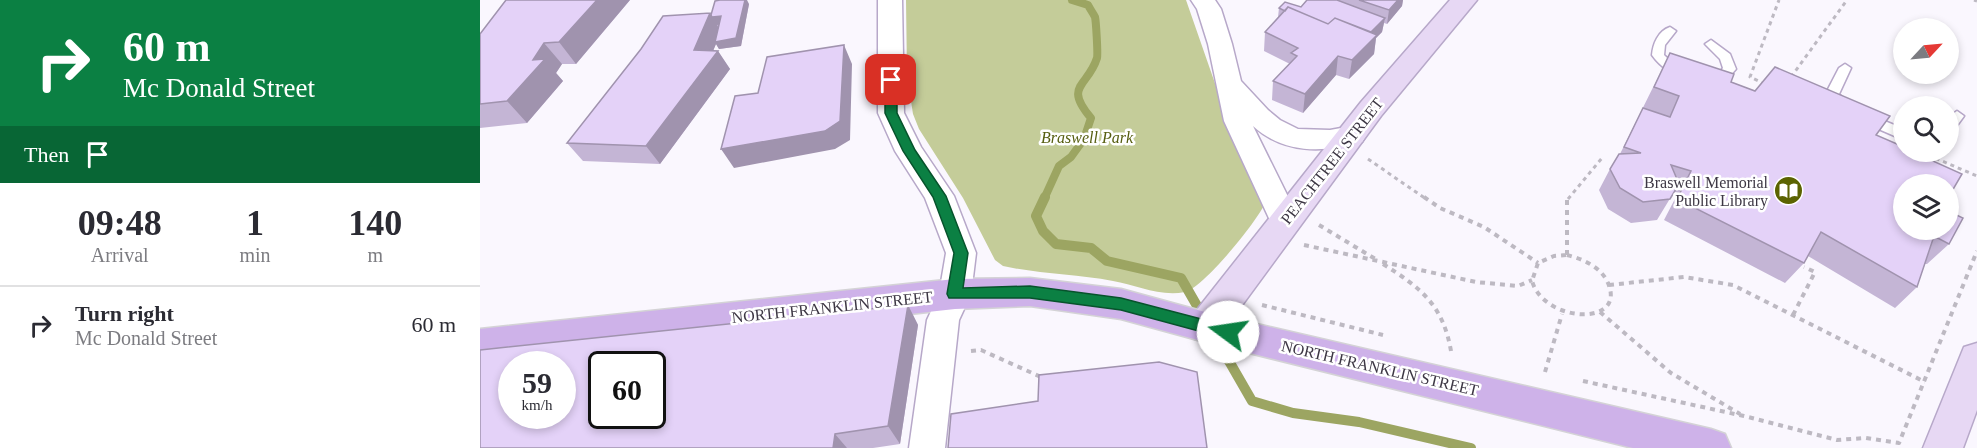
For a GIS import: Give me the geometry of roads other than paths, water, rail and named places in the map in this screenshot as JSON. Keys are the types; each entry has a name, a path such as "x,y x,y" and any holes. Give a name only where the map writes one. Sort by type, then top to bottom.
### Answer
{"main road":[{"name":"PEACHTREE STREET","path":"1205,327 1301,230 1365,149 1464,0"},
{"name":"NORTH FRANKLIN STREET","path":"480,345 954,294 1030,292 1121,304 1205,327 1602,420 1711,448"},
{"path":"1942,448 1977,359"}],"street":[{"path":"890,0 891,113 909,151 939,196 961,253 954,294 943,320 927,448"},
{"path":"1203,0 1209,9 1230,84 1237,121 1301,230"},
{"path":"1230,84 1255,114 1281,135 1295,140 1330,140 1365,149"}],"lane":[{"path":"1670,31 1659,44 1659,55 1665,64 1700,77 1712,78 1724,75 1730,69 1726,57 1711,44"},
{"path":"1845,68 1832,96 1849,111 1893,130"}],"waterway":[{"path":"1044,199 1059,166 1071,157 1084,139 1091,118 1083,107 1078,92 1097,58 1095,17 1088,5 1072,0"},
{"path":"1045,197 1036,216 1043,231 1056,244 1091,248 1107,261 1181,278 1204,318"},
{"path":"1214,335 1252,401 1293,413 1359,422 1471,448"}],"place":[{"name":"Braswell Memorial Public Library","path":"1789,191"}],"park label":[{"name":"Braswell Park","path":"1087,137"}]}
